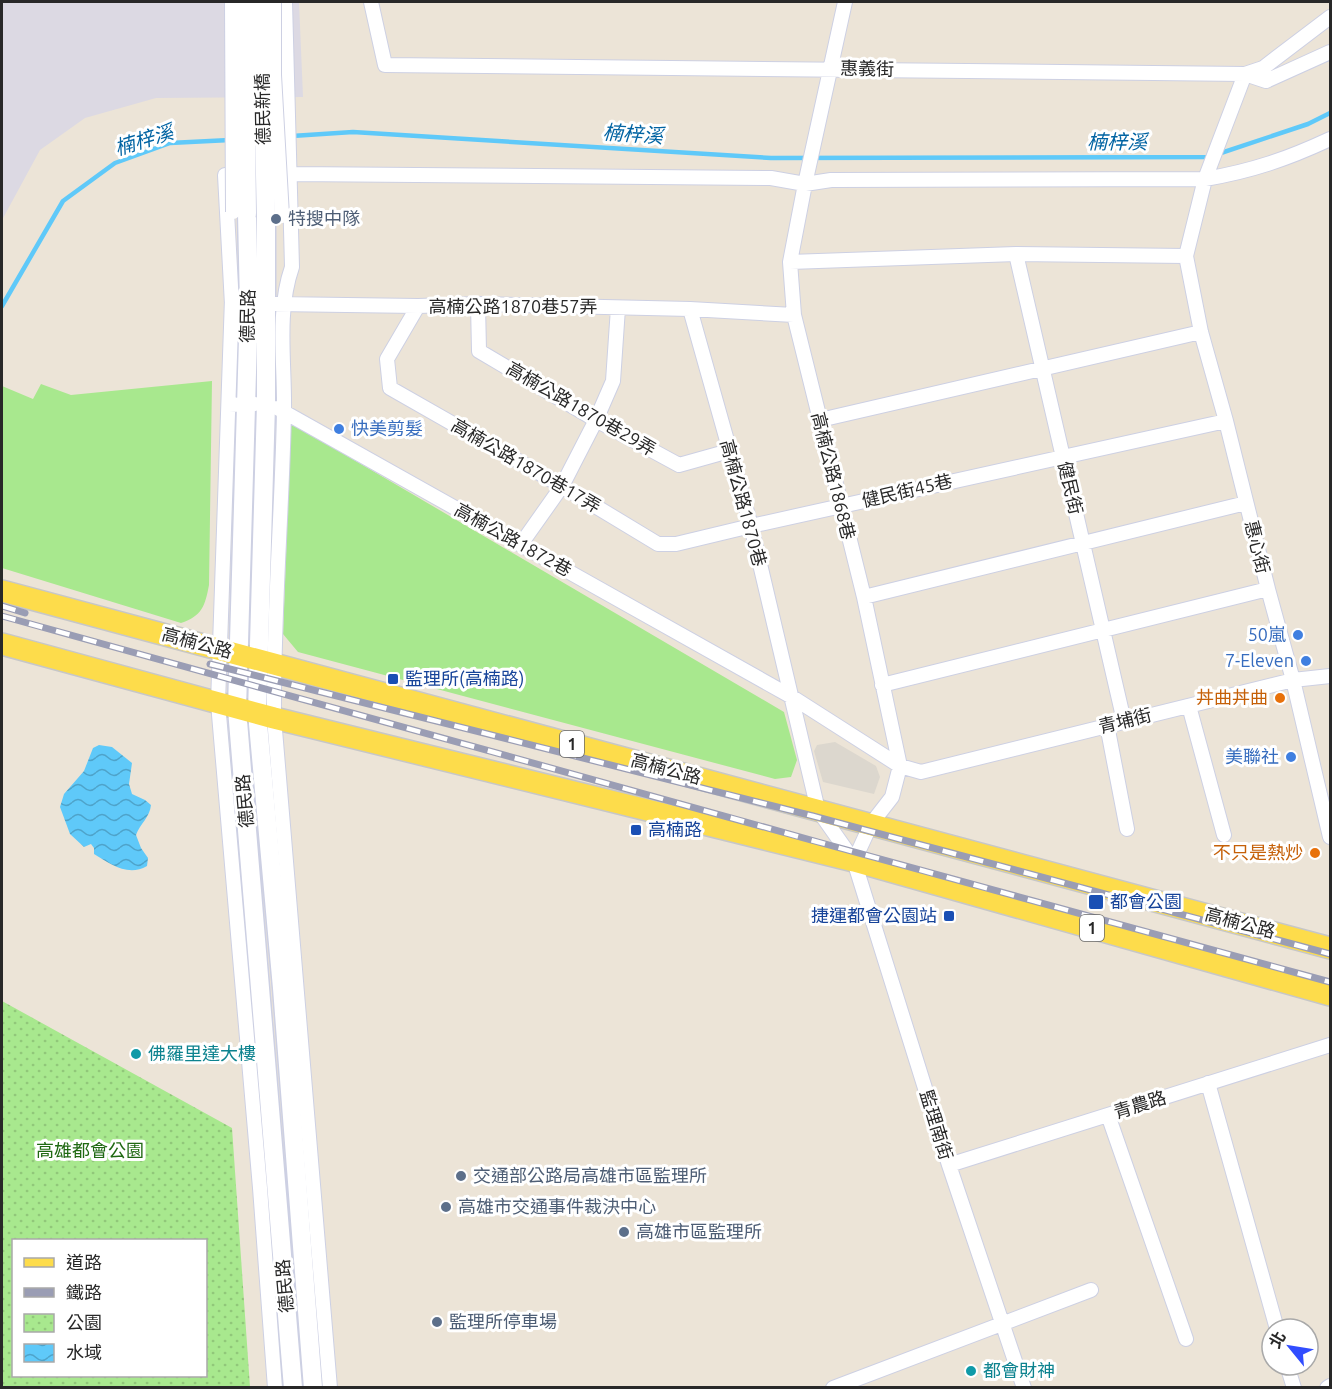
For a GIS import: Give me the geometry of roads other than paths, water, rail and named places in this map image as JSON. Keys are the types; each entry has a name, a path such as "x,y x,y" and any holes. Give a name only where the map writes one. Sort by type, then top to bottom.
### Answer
{"main road":[{"name":"高楠公路","path":"2,591 1330,948"},
{"name":"1","path":"2,644 247,711 854,861 1330,995"}],"street":[{"path":"232,2 240,213"},
{"name":"德民新橋","path":"240,213 244,2"},
{"name":"德民新橋","path":"261,2 274,216"},
{"path":"274,2 274,216 286,285"},
{"path":"285,2 292,267 286,285"},
{"name":"惠義街","path":"371,2 385,65 1245,74 1263,68 1330,17"},
{"name":"高楠公路1868巷","path":"845,2 790,262 794,315 864,597 900,766"},
{"path":"790,262 1016,254 1186,256 1205,179 1245,74 1266,81 1330,52"},
{"path":"258,304 225,175 291,167 771,178 805,184 831,180 1205,179 1243,173 1286,159 1330,139"},
{"name":"德民路","path":"240,213 258,304 284,411 247,657"},
{"name":"德民路","path":"274,216 237,404 247,711 272,1225 274,1388"},
{"name":"健民街","path":"1016,254 1124,721"},
{"name":"惠心街","path":"1186,256 1201,332 1293,680 1330,837"},
{"name":"德民路","path":"258,304 286,285"},
{"name":"德民路","path":"258,304 266,404 247,657 247,711 330,1388"},
{"name":"高楠公路1870巷57弄","path":"258,304 418,306 478,304 690,309 794,315"},
{"name":"高楠公路1870巷29弄","path":"478,304 479,351 596,420 679,465 729,450"},
{"name":"高楠公路1870巷17弄","path":"418,306 387,359 390,388 562,486 658,544 676,544 751,526"},
{"path":"521,544 562,486 613,381 618,308"},
{"name":"高楠公路1870巷","path":"690,309 751,526 818,810"},
{"path":"820,420 1201,332"},
{"name":"高楠公路1872巷","path":"237,404 266,404 284,411 792,697 900,766 921,772"},
{"name":"健民街45巷","path":"751,526 1226,421"},
{"path":"864,597 1246,503"},
{"path":"882,685 1268,589"},
{"name":"青埔街","path":"921,772 1293,680 1330,676"},
{"path":"1189,705 1224,835"},
{"path":"1107,725 1127,829"},
{"path":"854,861 871,824 892,797 900,766"},
{"name":"監理南街","path":"818,810 854,861 949,1165 1024,1388"},
{"name":"青農路","path":"949,1165 1330,1045"},
{"path":"1208,1083 1274,1317"},
{"path":"1108,1115 1186,1339"},
{"path":"272,1225 308,1221"},
{"name":"德民路","path":"308,1221 313,1388"},
{"name":"德民路","path":"272,1225 293,1388"},
{"path":"833,1388 1091,1290"}],"water":[{"path":"99,745 112,747 132,763 129,784 132,794 151,805 136,835 148,858 147,866 140,869 119,868 94,854 91,844 84,847 70,834 60,807 64,794 84,771 93,748"}],"waterway":[{"name":"楠梓溪","path":"292,136 353,132 771,158 1209,157 1308,124 1330,113"},
{"name":"楠梓溪","path":"2,306 63,201 115,163 170,143 230,140"}],"railway":[{"path":"2,606 25,613"},
{"path":"2,616 1330,982"},
{"path":"210,664 813,816 1330,954"}],"place":[{"name":"特搜中隊","path":"276,219"},
{"name":"快美剪髮","path":"339,429"},
{"name":"50嵐","path":"1298,635"},
{"name":"7-Eleven","path":"1306,661"},
{"name":"監理所(高楠路)","path":"393,679"},
{"name":"丼曲丼曲","path":"1280,698"},
{"name":"美聯社","path":"1291,757"},
{"name":"高楠路","path":"636,830"},
{"name":"不只是熱炒","path":"1315,853"},
{"name":"都會公園","path":"1096,902"},
{"name":"捷運都會公園站","path":"949,916"},
{"name":"佛羅里達大樓","path":"136,1054"},
{"name":"交通部公路局高雄市區監理所","path":"461,1176"},
{"name":"高雄市交通事件裁決中心","path":"446,1207"},
{"name":"高雄市區監理所","path":"624,1232"},
{"name":"監理所停車場","path":"437,1322"},
{"name":"都會財神","path":"971,1371"}],"park label":[{"name":"高雄都會公園","path":"90,1151"}]}
